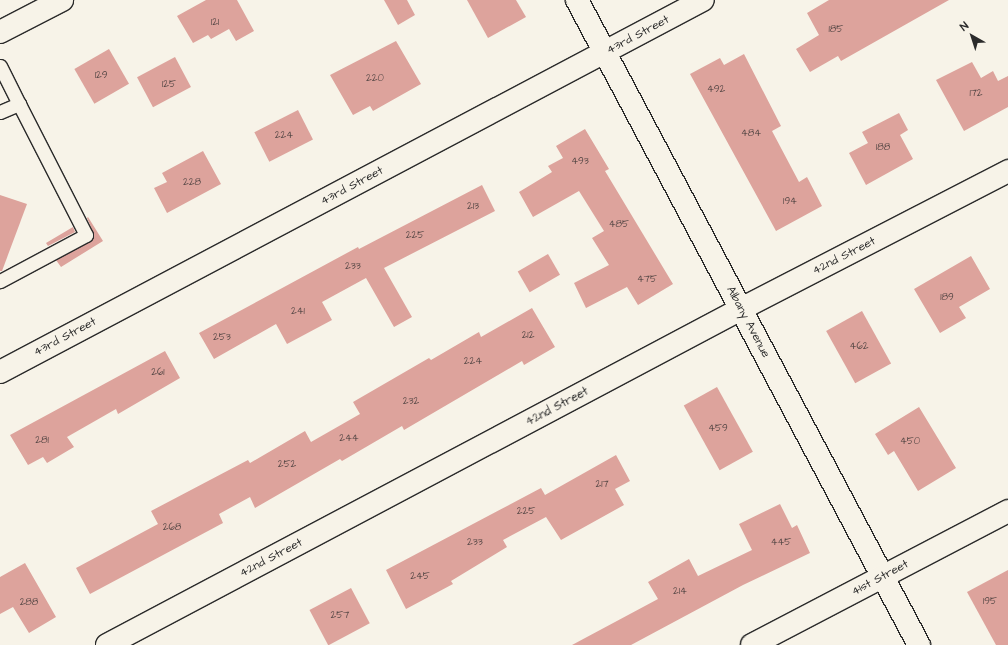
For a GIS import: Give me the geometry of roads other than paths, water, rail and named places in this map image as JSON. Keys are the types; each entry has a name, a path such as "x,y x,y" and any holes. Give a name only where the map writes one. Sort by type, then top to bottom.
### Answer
{"street":[{"path":"0,32 62,0"},
{"name":"Albany Avenue","path":"577,0 919,645"},
{"name":"43rd Street","path":"0,372 703,0"},
{"name":"42nd Street","path":"107,645 741,309 1008,171"},
{"name":"41st Street","path":"752,645 1008,511"}],"lane":[{"path":"0,66 86,234 0,282"},
{"path":"0,112 19,104"}]}
